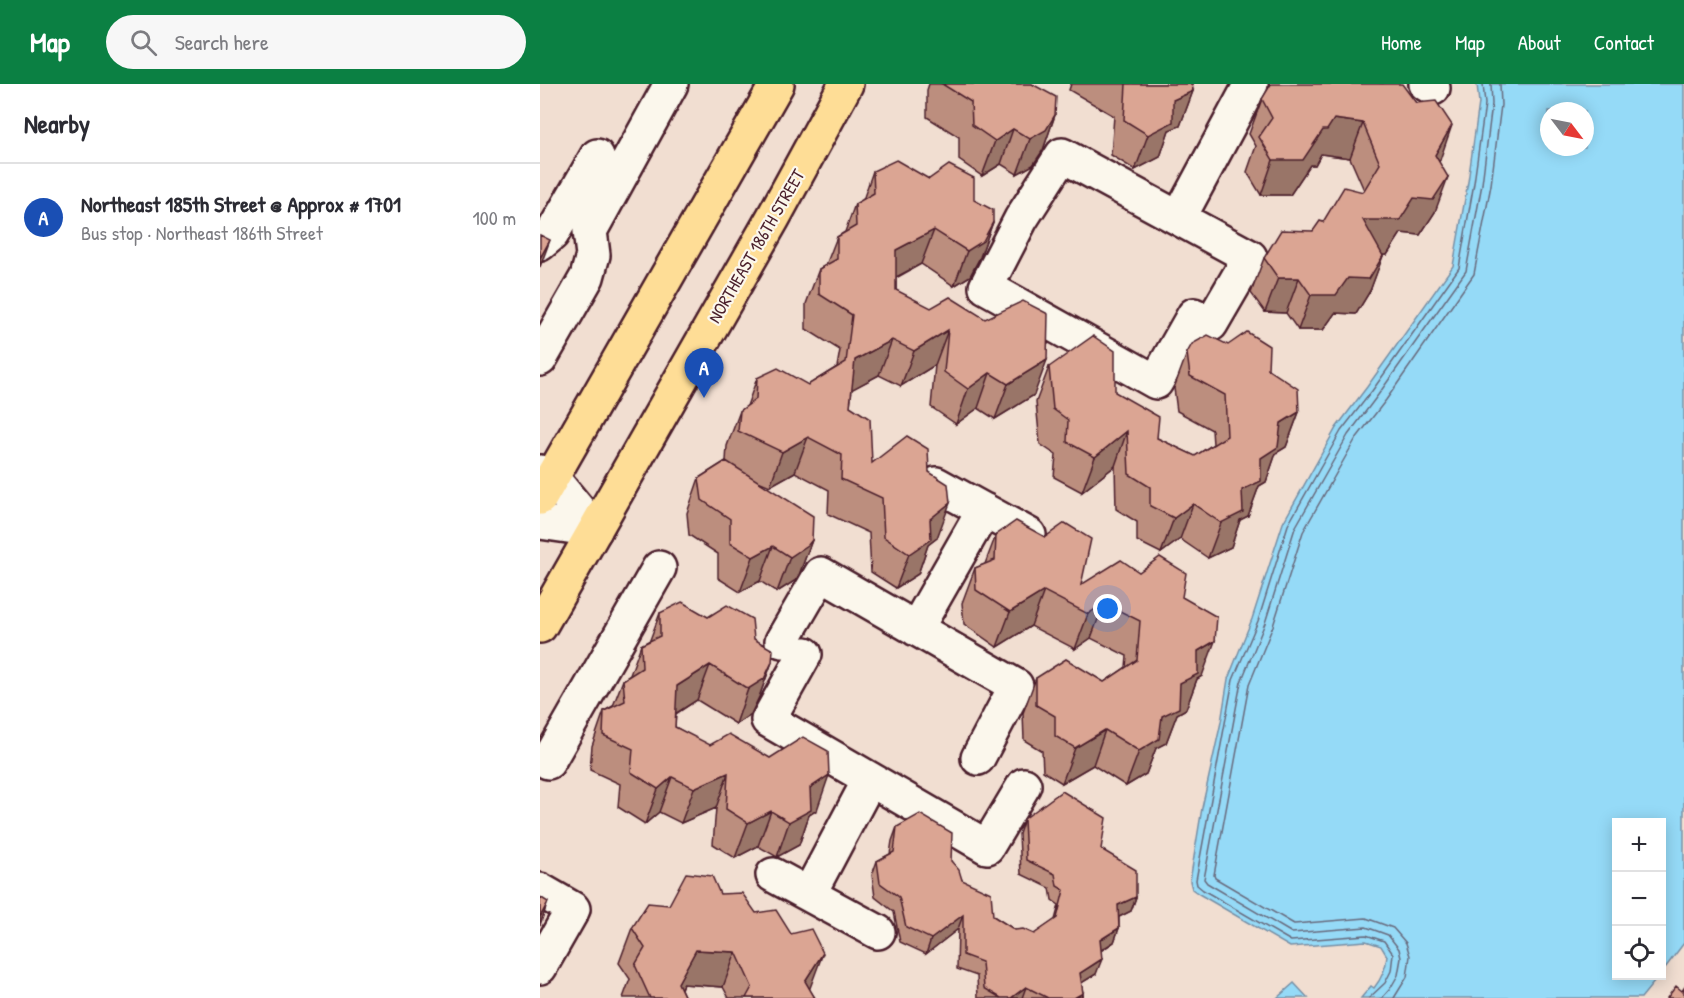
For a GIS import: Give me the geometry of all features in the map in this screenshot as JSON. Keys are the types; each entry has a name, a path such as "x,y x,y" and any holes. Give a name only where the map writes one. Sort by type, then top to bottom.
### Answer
{"main road":[{"path":"544,483 777,84"},
{"name":"NORTHEAST 186TH STREET","path":"540,626 773,218 846,84"}],"lane":[{"path":"540,244 552,234 610,164 671,84"},
{"path":"1179,218 1251,84"},
{"path":"1062,155 1179,218 1250,257 1156,382 986,286 1021,219 1062,155"},
{"path":"540,358 587,278 593,255 590,231 610,164"},
{"path":"544,483 595,530"},
{"path":"936,484 1029,535"},
{"path":"916,629 984,510"},
{"path":"540,522 595,530"},
{"path":"548,762 659,568"},
{"path":"978,758 1016,686 821,574 768,720 987,847 1024,784"},
{"path":"808,894 870,779"},
{"path":"773,875 878,932"},
{"path":"540,890 573,909 540,967"}],"water":[{"path":"1477,84 1684,84 1684,943 1666,967 1666,818 1612,818 1612,980 1656,980 1641,998 1361,998 1371,986 1374,988 1383,973 1387,956 1381,946 1366,941 1290,947 1199,894 1192,889 1190,881 1228,679 1252,619 1283,523 1336,428 1453,266 1479,103"},
{"path":"1294,983 1308,998 1277,998"}],"building":[{"path":"942,84 1032,84 1056,97 1055,115 1046,130 1030,139 1013,129 995,141 972,125 971,102"},
{"path":"1126,84 1192,84 1193,91 1173,100 1173,122 1148,135 1124,120"},
{"path":"1271,84 1402,84 1416,103 1436,101 1452,125 1435,155 1448,177 1433,200 1414,198 1400,220 1363,220 1383,256 1369,279 1348,278 1336,295 1311,295 1299,278 1278,278 1264,258 1281,230 1313,231 1320,221 1323,222 1344,187 1363,192 1380,164 1363,123 1334,119 1327,130 1323,130 1303,160 1273,160 1259,137 1272,118 1262,99"},
{"path":"896,160 929,179 949,165 974,178 974,200 993,210 993,222 983,241 967,251 934,230 896,250 896,290 931,308 950,297 985,319 1023,301 1048,314 1047,360 1008,384 990,373 968,389 944,372 948,330 914,351 892,340 855,360 850,406 870,419 872,463 907,436 928,449 929,472 948,484 950,503 930,519 931,539 909,554 884,537 882,498 841,479 842,455 808,437 782,452 738,431 740,411 756,399 757,378 778,368 808,385 846,362 852,315 819,294 819,269 837,259 837,237 856,226 855,204 874,193 873,171"},
{"path":"540,235 550,240 540,258"},
{"path":"1247,332 1269,346 1268,369 1298,389 1299,412 1281,423 1278,447 1261,458 1261,481 1242,490 1243,512 1221,523 1193,504 1174,518 1150,506 1150,487 1129,474 1127,431 1095,457 1067,442 1068,420 1053,409 1049,367 1093,336 1115,351 1115,392 1159,417 1157,438 1195,456 1227,436 1225,395 1190,376 1187,353 1192,344 1208,335 1228,345"},
{"path":"726,461 813,516 812,540 808,545 790,557 773,546 753,557 730,543 730,519 702,500 699,478"},
{"path":"1016,521 1045,537 1065,523 1091,539 1081,585 1121,560 1139,572 1160,557 1186,573 1182,597 1217,617 1215,641 1198,651 1198,674 1180,683 1179,708 1162,716 1159,739 1139,751 1105,730 1075,748 1055,736 1055,716 1036,705 1036,678 1066,659 1104,682 1137,660 1140,621 1104,603 1088,614 1044,591 1010,612 976,590 975,568 995,560 996,535"},
{"path":"682,602 708,617 727,605 752,619 754,639 773,650 772,662 764,679 748,689 710,665 677,686 675,727 710,745 729,734 770,758 803,737 828,751 829,775 810,788 811,810 789,822 771,811 748,823 726,809 728,773 694,788 672,777 658,789 631,772 633,749 603,735 604,711 625,701 623,680 642,668 641,645 660,636 660,613"},
{"path":"1062,791 1106,818 1101,849 1136,870 1136,897 1118,905 1119,928 1100,940 1102,959 1080,973 1083,993 1074,998 1048,998 1026,987 1011,998 1001,998 984,988 982,962 963,955 963,915 931,939 906,927 899,897 880,883 877,861 894,852 897,827 920,814 952,833 951,861 959,870 962,880 991,893 993,916 1015,930 1023,929 1034,934 1057,918 1064,890 1057,886 1055,874 1026,860 1024,819"},
{"path":"686,873 712,876 720,894 742,893 756,913 776,910 791,934 811,929 823,953 805,981 815,998 746,998 752,987 736,952 696,950 678,983 685,998 650,998 635,965 645,948 632,928 648,903 669,905"},
{"path":"540,897 548,902 540,917"},
{"path":"1676,986 1682,991 1684,988 1684,998 1667,998"}],"place":[{"name":"Northeast 185th Street @ Approx # 1701","path":"704,398"}]}
